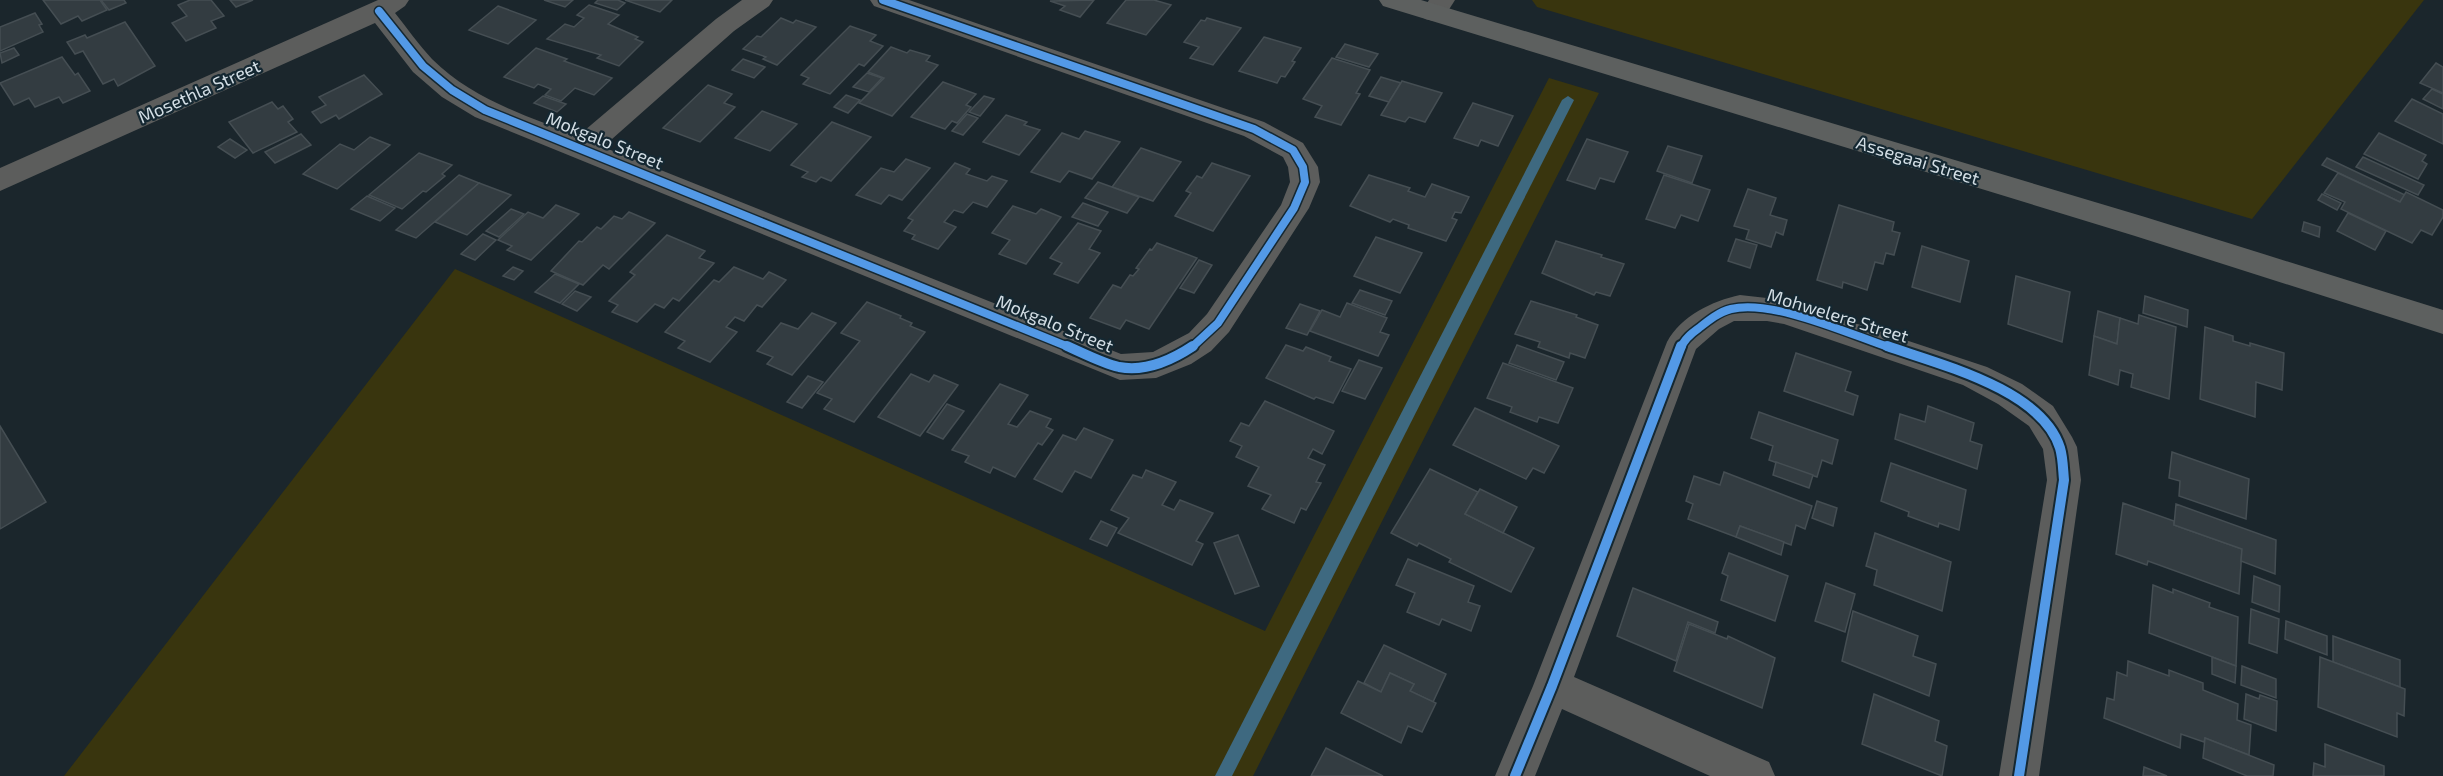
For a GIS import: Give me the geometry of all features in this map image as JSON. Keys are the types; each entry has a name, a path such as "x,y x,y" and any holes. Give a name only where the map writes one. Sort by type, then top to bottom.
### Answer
{"street":[{"name":"Mokgalo Street","path":"583,148 725,25 760,0"},
{"name":"Mokgalo Street","path":"387,6 423,66 452,90 485,110 1120,367 1156,364 1180,356 1200,342 1218,323 1294,208 1305,182 1303,167 1293,150 1254,129 883,0"},
{"name":"Assegaai Street","path":"1392,0 1438,6 2443,322"},
{"name":"Mosethla Street","path":"0,180 387,6"},
{"name":"Mohwelere Street","path":"1515,776 1552,686 1683,342 1709,318 1726,309 1754,306 1785,312 1974,376 2010,394 2041,416 2060,447 2064,480 2019,776"},
{"path":"1552,686 1755,776"}],"shaded area":[{"path":"1532,0 2424,0 2252,219 1537,7"},
{"path":"1549,78 1599,93 1253,776 64,776 455,269 1265,631"}],"building":[{"path":"43,0 100,0 107,10 82,21 78,16 61,24"},
{"path":"101,0 124,0 126,3 109,10"},
{"path":"190,0 211,0 224,16 211,21 216,28 186,41 172,23 187,16 178,5"},
{"path":"230,0 253,0 236,7"},
{"path":"544,0 573,0 565,7"},
{"path":"598,0 618,0 625,3 617,10 595,3"},
{"path":"625,0 672,0 660,12"},
{"path":"1094,0 1080,17 1060,10 1065,6 1050,1"},
{"path":"1126,0 1154,0 1171,5 1146,35 1107,23"},
{"path":"589,5 619,15 608,24 638,37 635,39 643,42 619,66 597,58 601,55 547,39 565,24 574,27 584,18 577,15"},
{"path":"498,6 536,20 508,44 469,30"},
{"path":"35,13 42,24 39,25 43,32 0,51 0,27"},
{"path":"781,18 793,23 796,20 816,27 777,65 763,59 766,57 743,49 757,36 761,37"},
{"path":"1207,18 1241,28 1213,65 1190,58 1199,47 1184,42 1201,20 1205,21"},
{"path":"125,22 155,66 118,86 114,79 103,84 83,51 75,54 67,42 85,35 87,38"},
{"path":"850,26 876,35 870,41 883,46 864,66 859,64 830,94 803,84 809,78 801,75"},
{"path":"1264,37 1301,48 1285,77 1281,76 1277,83 1239,71"},
{"path":"1345,44 1378,54 1369,67 1336,57"},
{"path":"891,47 907,53 910,50 930,56 926,61 938,65 892,116 859,103 884,78 868,72"},
{"path":"14,48 19,55 2,63 0,53"},
{"path":"536,48 567,59 564,61 612,78 594,95 575,88 561,101 545,95 551,89 538,84 534,88 504,77"},
{"path":"62,57 75,75 78,73 90,91 63,103 59,97 35,107 29,98 14,105 0,83"},
{"path":"1332,58 1370,70 1356,93 1360,94 1341,125 1315,117 1322,106 1303,99"},
{"path":"743,59 765,67 754,78 732,70"},
{"path":"2436,63 2443,67 2443,93 2420,83"},
{"path":"867,73 882,78 869,92 853,87"},
{"path":"364,75 382,94 339,119 336,115 321,123 312,112 326,105 319,97"},
{"path":"1381,77 1401,83 1389,102 1369,96"},
{"path":"1402,81 1442,93 1425,122 1409,117 1405,122 1381,115"},
{"path":"943,82 976,94 966,105 971,107 957,123 952,121 945,129 911,117"},
{"path":"708,85 732,94 724,103 735,107 700,142 663,128"},
{"path":"2432,89 2443,94 2443,109 2423,99"},
{"path":"846,95 860,100 848,113 834,107"},
{"path":"543,96 566,104 557,112 534,103"},
{"path":"984,96 994,99 980,116 969,112"},
{"path":"2412,99 2443,114 2443,144 2395,121"},
{"path":"272,102 278,109 283,106 293,119 288,122 297,132 253,153 229,122"},
{"path":"1473,103 1513,116 1498,146 1481,140 1478,146 1454,138"},
{"path":"762,111 797,124 770,151 735,138"},
{"path":"967,114 978,118 963,135 952,131"},
{"path":"1006,115 1027,122 1024,125 1040,130 1019,155 983,142"},
{"path":"832,122 871,137 831,181 821,177 816,182 802,177 808,172 791,165"},
{"path":"1085,131 1120,142 1092,179 1069,171 1060,182 1031,172 1062,133 1079,139"},
{"path":"2379,133 2426,155 2422,161 2427,164 2418,179 2364,154"},
{"path":"301,134 311,145 275,163 265,152"},
{"path":"370,137 390,145 337,189 303,174 340,144 354,150"},
{"path":"230,139 247,150 235,158 218,147"},
{"path":"1587,139 1628,152 1614,182 1600,178 1595,189 1567,180"},
{"path":"1668,146 1702,156 1692,183 1657,171"},
{"path":"1141,148 1181,162 1153,201 1112,187"},
{"path":"419,153 452,165 442,174 445,176 402,209 369,195"},
{"path":"2363,157 2424,185 2418,195 2356,167"},
{"path":"2327,158 2405,195 2400,202 2322,165"},
{"path":"906,159 930,168 902,200 889,195 881,204 856,195 881,168 894,172"},
{"path":"955,163 970,169 966,174 987,181 992,176 1007,181 987,207 973,202 963,213 954,210 944,222 956,227 938,249 912,239 915,235 904,231 913,220 908,218"},
{"path":"1212,163 1250,176 1213,231 1175,216 1191,193 1186,191 1197,176 1202,178"},
{"path":"2338,173 2400,202 2406,192 2443,210 2443,217 2432,235 2421,230 2412,243 2341,209 2345,202 2324,193"},
{"path":"459,175 479,183 416,238 396,230"},
{"path":"1369,175 1410,188 1408,191 1425,197 1432,184 1469,197 1461,213 1455,212 1452,218 1457,220 1446,241 1408,228 1409,225 1393,219 1390,222 1350,206"},
{"path":"1664,175 1710,190 1698,221 1681,215 1675,228 1646,219"},
{"path":"1098,182 1139,197 1127,213 1085,198"},
{"path":"479,183 511,195 467,235 435,222"},
{"path":"1748,189 1776,198 1770,215 1787,220 1783,235 1776,232 1771,247 1746,239 1749,230 1734,226"},
{"path":"2322,194 2341,203 2337,210 2318,200"},
{"path":"367,196 395,208 380,221 351,209"},
{"path":"1083,203 1108,212 1098,226 1072,217"},
{"path":"556,205 579,214 531,260 507,250 512,246 498,240 528,212 543,218"},
{"path":"1839,205 1894,222 1892,231 1900,233 1894,255 1886,253 1883,264 1875,262 1867,290 1843,282 1842,288 1817,280"},
{"path":"1013,206 1036,214 1041,209 1061,217 1026,264 999,254 1010,240 992,233"},
{"path":"511,209 524,214 499,237 486,231"},
{"path":"629,212 655,223 609,269 603,265 583,285 551,271 579,241 582,242 597,227 601,229 614,216 622,219"},
{"path":"2348,213 2386,231 2375,250 2337,231"},
{"path":"2304,222 2320,227 2319,237 2302,231"},
{"path":"1078,223 1101,231 1089,249 1100,253 1078,283 1054,274 1062,263 1050,258"},
{"path":"483,234 496,240 475,260 461,254"},
{"path":"667,235 705,251 699,258 714,263 679,301 673,298 664,308 655,304 637,322 612,312 618,305 609,301 635,275 630,272"},
{"path":"1376,237 1422,253 1400,293 1354,276"},
{"path":"1736,239 1757,245 1750,268 1728,261"},
{"path":"1556,241 1624,264 1610,296 1596,292 1594,295 1542,273"},
{"path":"1157,243 1197,258 1149,329 1126,320 1120,329 1090,318 1113,285 1121,288 1130,275 1133,276 1139,269 1136,268"},
{"path":"1922,246 1969,261 1960,302 1912,287"},
{"path":"1199,260 1212,265 1194,293 1180,288"},
{"path":"513,267 523,271 514,280 503,276"},
{"path":"734,267 763,279 769,272 786,280 762,307 757,305 744,321 735,317 726,327 737,332 710,362 678,348 685,341 665,332 714,280 719,282"},
{"path":"555,274 579,284 560,303 535,292"},
{"path":"2016,276 2070,292 2062,342 2008,324"},
{"path":"1360,290 1392,301 1385,315 1352,303"},
{"path":"575,291 591,297 577,311 562,304"},
{"path":"2145,296 2188,310 2187,327 2143,313"},
{"path":"1531,301 1577,315 1576,317 1598,325 1585,358 1570,353 1569,358 1538,347 1540,342 1515,334"},
{"path":"867,302 901,316 900,318 912,323 910,326 925,332 854,422 824,409 832,399 817,393 860,341 841,333"},
{"path":"1347,303 1387,318 1380,332 1389,335 1378,356 1310,331 1322,310 1340,317"},
{"path":"1300,304 1320,311 1307,335 1286,328"},
{"path":"2098,311 2120,318 2117,344 2094,336"},
{"path":"812,313 836,323 792,375 767,364 773,357 757,351 781,323 798,329"},
{"path":"2139,315 2176,327 2169,399 2131,387 2133,374 2120,370 2118,385 2089,375 2094,336 2117,344 2120,318 2138,324"},
{"path":"2205,327 2233,336 2233,341 2250,346 2250,343 2284,353 2282,390 2256,382 2255,417 2200,399"},
{"path":"1286,345 1303,351 1306,347 1331,357 1329,361 1351,369 1333,403 1316,397 1314,399 1266,378"},
{"path":"1517,345 1564,362 1556,380 1509,363"},
{"path":"1796,353 1851,372 1845,391 1858,396 1853,415 1784,391"},
{"path":"1359,360 1382,368 1365,399 1342,391"},
{"path":"1503,363 1573,388 1558,423 1539,417 1537,422 1510,412 1512,407 1487,398"},
{"path":"911,374 929,382 934,375 958,385 920,436 878,417"},
{"path":"808,376 823,382 802,408 787,402"},
{"path":"1000,384 1028,395 1008,424 1017,427 1030,411 1051,419 1046,427 1053,430 1042,445 1038,443 1015,477 993,467 990,473 965,462 969,456 952,450"},
{"path":"1265,401 1334,431 1322,454 1313,449 1308,458 1325,465 1316,482 1321,483 1306,510 1301,508 1294,523 1262,509 1271,495 1248,486 1259,467 1236,457 1242,446 1230,441 1241,423 1249,426"},
{"path":"947,404 964,411 943,439 927,432"},
{"path":"1928,406 1974,423 1970,441 1982,445 1977,469 1895,439 1900,414 1925,422"},
{"path":"1475,408 1559,446 1544,473 1533,468 1526,479 1453,445"},
{"path":"1759,412 1838,440 1832,464 1822,460 1817,477 1769,460 1773,446 1751,438"},
{"path":"0,426 46,502 0,529"},
{"path":"1084,428 1113,440 1091,478 1075,471 1062,492 1034,479 1063,435 1076,440"},
{"path":"2172,452 2249,479 2246,519 2179,496 2180,481 2169,478"},
{"path":"1776,462 1813,475 1809,488 1773,475"},
{"path":"1891,463 1966,490 1959,530 1939,523 1938,527 1908,516 1909,512 1881,501"},
{"path":"1430,469 1478,492 1465,514 1534,548 1511,592 1449,562 1451,559 1419,543 1417,546 1391,533"},
{"path":"1146,470 1176,482 1162,505 1174,510 1180,500 1213,513 1196,541 1203,544 1192,565 1118,533 1129,518 1111,510 1133,475 1142,478"},
{"path":"1724,472 1812,506 1805,529 1796,525 1791,545 1740,526 1736,537 1688,519 1693,504 1686,501 1694,476 1720,485"},
{"path":"1480,489 1517,507 1503,533 1465,514"},
{"path":"1817,501 1837,508 1833,526 1812,518"},
{"path":"2123,503 2174,521 2174,525 2242,549 2239,594 2148,561 2147,565 2116,554"},
{"path":"2176,504 2276,540 2275,574 2241,561 2242,549 2174,525"},
{"path":"1101,521 1117,528 1107,546 1090,539"},
{"path":"1740,526 1784,542 1781,555 1736,537"},
{"path":"1875,533 1951,562 1942,611 1874,585 1877,570 1866,566"},
{"path":"1238,535 1259,586 1235,594 1214,543"},
{"path":"1729,553 1788,576 1775,621 1721,600 1728,576 1722,573"},
{"path":"1408,559 1474,586 1468,602 1480,606 1471,631 1442,619 1439,625 1407,612 1415,593 1396,585"},
{"path":"2254,576 2280,586 2279,612 2252,602"},
{"path":"1826,583 1855,594 1845,632 1815,621"},
{"path":"2153,585 2173,593 2173,589 2210,603 2209,607 2238,617 2236,666 2149,633"},
{"path":"1633,588 1718,622 1715,633 1688,622 1676,661 1617,636"},
{"path":"2251,609 2279,619 2277,653 2249,643"},
{"path":"1853,611 1918,636 1913,656 1936,664 1929,696 1842,661"},
{"path":"2286,621 2327,636 2327,655 2285,639"},
{"path":"1689,624 1727,639 1728,636 1775,658 1762,708 1674,671"},
{"path":"2333,636 2400,660 2400,687 2333,662"},
{"path":"1384,645 1446,674 1433,702 1410,691 1414,684 1390,673 1381,692 1364,683"},
{"path":"2212,657 2236,666 2235,683 2212,674"},
{"path":"2320,657 2405,689 2404,716 2397,713 2397,737 2318,707"},
{"path":"2128,661 2169,676 2169,670 2203,683 2203,690 2238,704 2237,720 2251,725 2249,755 2205,738 2204,742 2181,734 2180,748 2104,718 2107,698 2114,700 2117,672 2127,676"},
{"path":"2242,666 2276,679 2276,698 2241,685"},
{"path":"1390,673 1414,684 1410,691 1436,703 1422,732 1408,726 1401,743 1341,713 1358,681 1381,692"},
{"path":"1874,694 1939,721 1935,741 1947,746 1942,776 1862,744"},
{"path":"2246,694 2259,699 2260,695 2277,701 2276,731 2244,719"},
{"path":"2205,738 2274,765 2273,776 2247,776 2203,758"},
{"path":"2325,744 2384,766 2384,776 2313,776 2314,763 2325,767"},
{"path":"1326,748 1383,776 1311,776"},
{"path":"2144,767 2167,776 2143,776"}],"waterway":[{"path":"1223,776 1568,100"}],"cycle path":[{"path":"379,11 423,66 452,90 485,110 1091,356 1120,367 1156,365 1180,355 1200,342 1218,323 1294,208 1305,182 1303,167 1293,150 1254,129 883,0"},
{"path":"1515,776 1552,686 1683,342 1718,314 1752,307 1785,312 1975,376 2010,394 2041,416 2060,447 2064,480 2019,776"}]}
